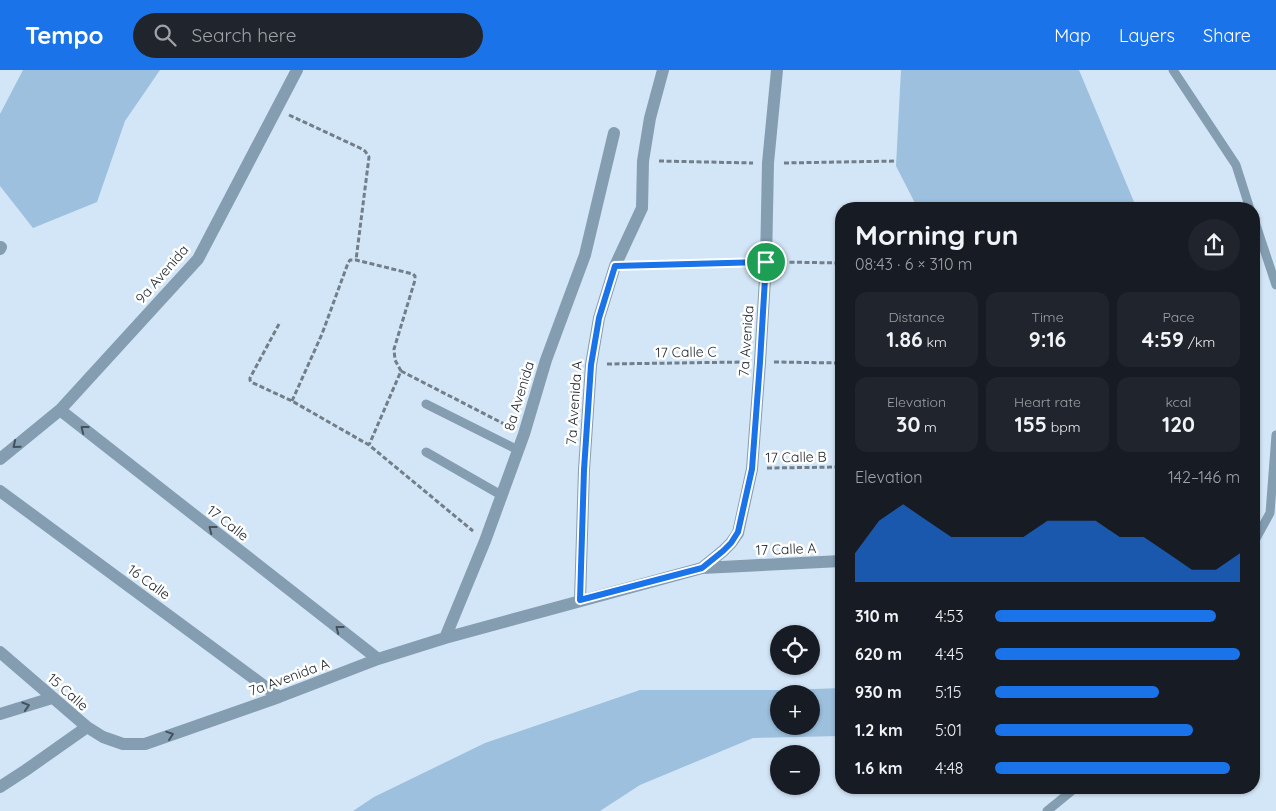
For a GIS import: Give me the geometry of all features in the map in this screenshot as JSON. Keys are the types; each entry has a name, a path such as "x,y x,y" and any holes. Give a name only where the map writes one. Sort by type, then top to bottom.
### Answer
{"street":[{"name":"9a Avenida","path":"0,459 60,410 198,259 297,70"},
{"name":"7a Avenida A","path":"580,600 584,470 591,365 599,318 615,266 642,208 643,161 650,118 663,70"},
{"name":"7a Avenida","path":"702,568 731,543 738,532 752,469 766,262 768,163 777,70"},
{"name":"8a Avenida","path":"445,638 524,434 546,360 585,255 614,133"},
{"name":"17 Calle","path":"60,410 378,660"},
{"name":"16 Calle","path":"0,491 280,697"},
{"name":"17 Calle A","path":"702,568 835,562"},
{"name":"7a Avenida A","path":"123,744 145,744 280,697 378,660 445,638 702,568"},
{"name":"15 Calle","path":"0,652 87,728 103,738 123,744"},
{"path":"0,714 52,698"},
{"path":"0,787 87,728"}],"lane":[{"path":"1173,70 1236,165 1248,202"},
{"path":"1260,237 1276,285"},
{"path":"426,404 518,450"},
{"path":"1260,531 1270,512 1276,435"},
{"path":"426,452 501,495"},
{"path":"1048,811 1068,794"}],"path":[{"path":"277,109 366,151 369,157 356,260"},
{"path":"292,401 322,334 348,263 350,260 356,260 415,276 394,349 395,360 402,371 524,434"},
{"path":"615,266 766,262 835,263"},
{"path":"279,324 250,380 251,382 292,401 369,445 484,541"},
{"name":"17 Calle C","path":"591,365 760,362 835,363"},
{"path":"369,445 402,371"},
{"name":"17 Calle B","path":"752,469 835,467"}],"shaded area":[{"path":"23,70 160,70 125,121 97,202 33,228 0,186 0,114"},
{"path":"901,70 1079,70 1134,202 914,202 896,166"},
{"path":"835,688 835,736 753,738 640,785 600,811 353,811 374,797 485,743 640,690 770,690 770,735 820,735 820,689"}],"route":[{"path":"766,262 752,469 738,532 731,543 702,568 580,600 584,470 591,365 599,318 615,266 766,262"}]}
